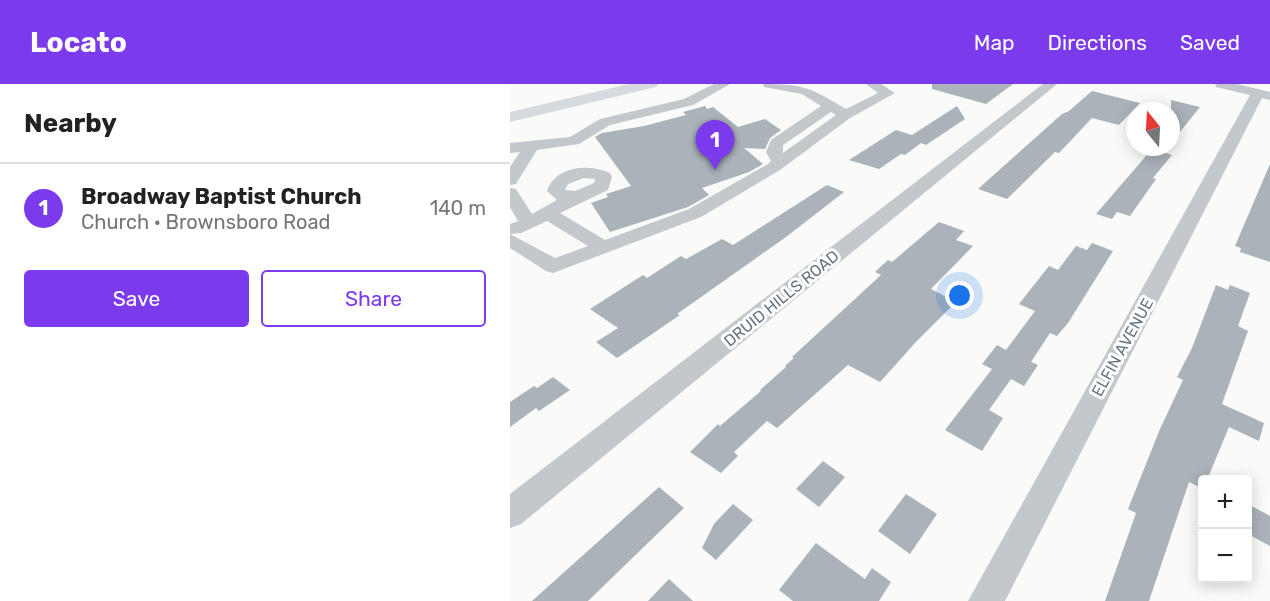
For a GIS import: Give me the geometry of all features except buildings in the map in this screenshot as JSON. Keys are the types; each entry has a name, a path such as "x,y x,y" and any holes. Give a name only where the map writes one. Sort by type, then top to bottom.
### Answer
{"main road":[{"path":"510,117 627,86 650,84"}],"street":[{"path":"579,157 605,122 688,102 724,84"},
{"path":"769,84 806,92 845,115"},
{"path":"510,240 553,266 696,213 780,162 845,115 888,93 872,84"},
{"name":"DRUID HILLS ROAD","path":"510,513 1051,84"},
{"path":"1221,84 1264,95"},
{"name":"ELFIN AVENUE","path":"986,601 1264,95"},
{"path":"780,162 774,152 776,142 830,106"},
{"path":"510,180 531,146"},
{"path":"510,148 531,146 579,157 605,181 596,191 577,196 510,231"},
{"path":"510,193 529,223"},
{"path":"547,213 603,247"}],"place":[{"name":"Broadway Baptist Church","path":"715,170"}]}
